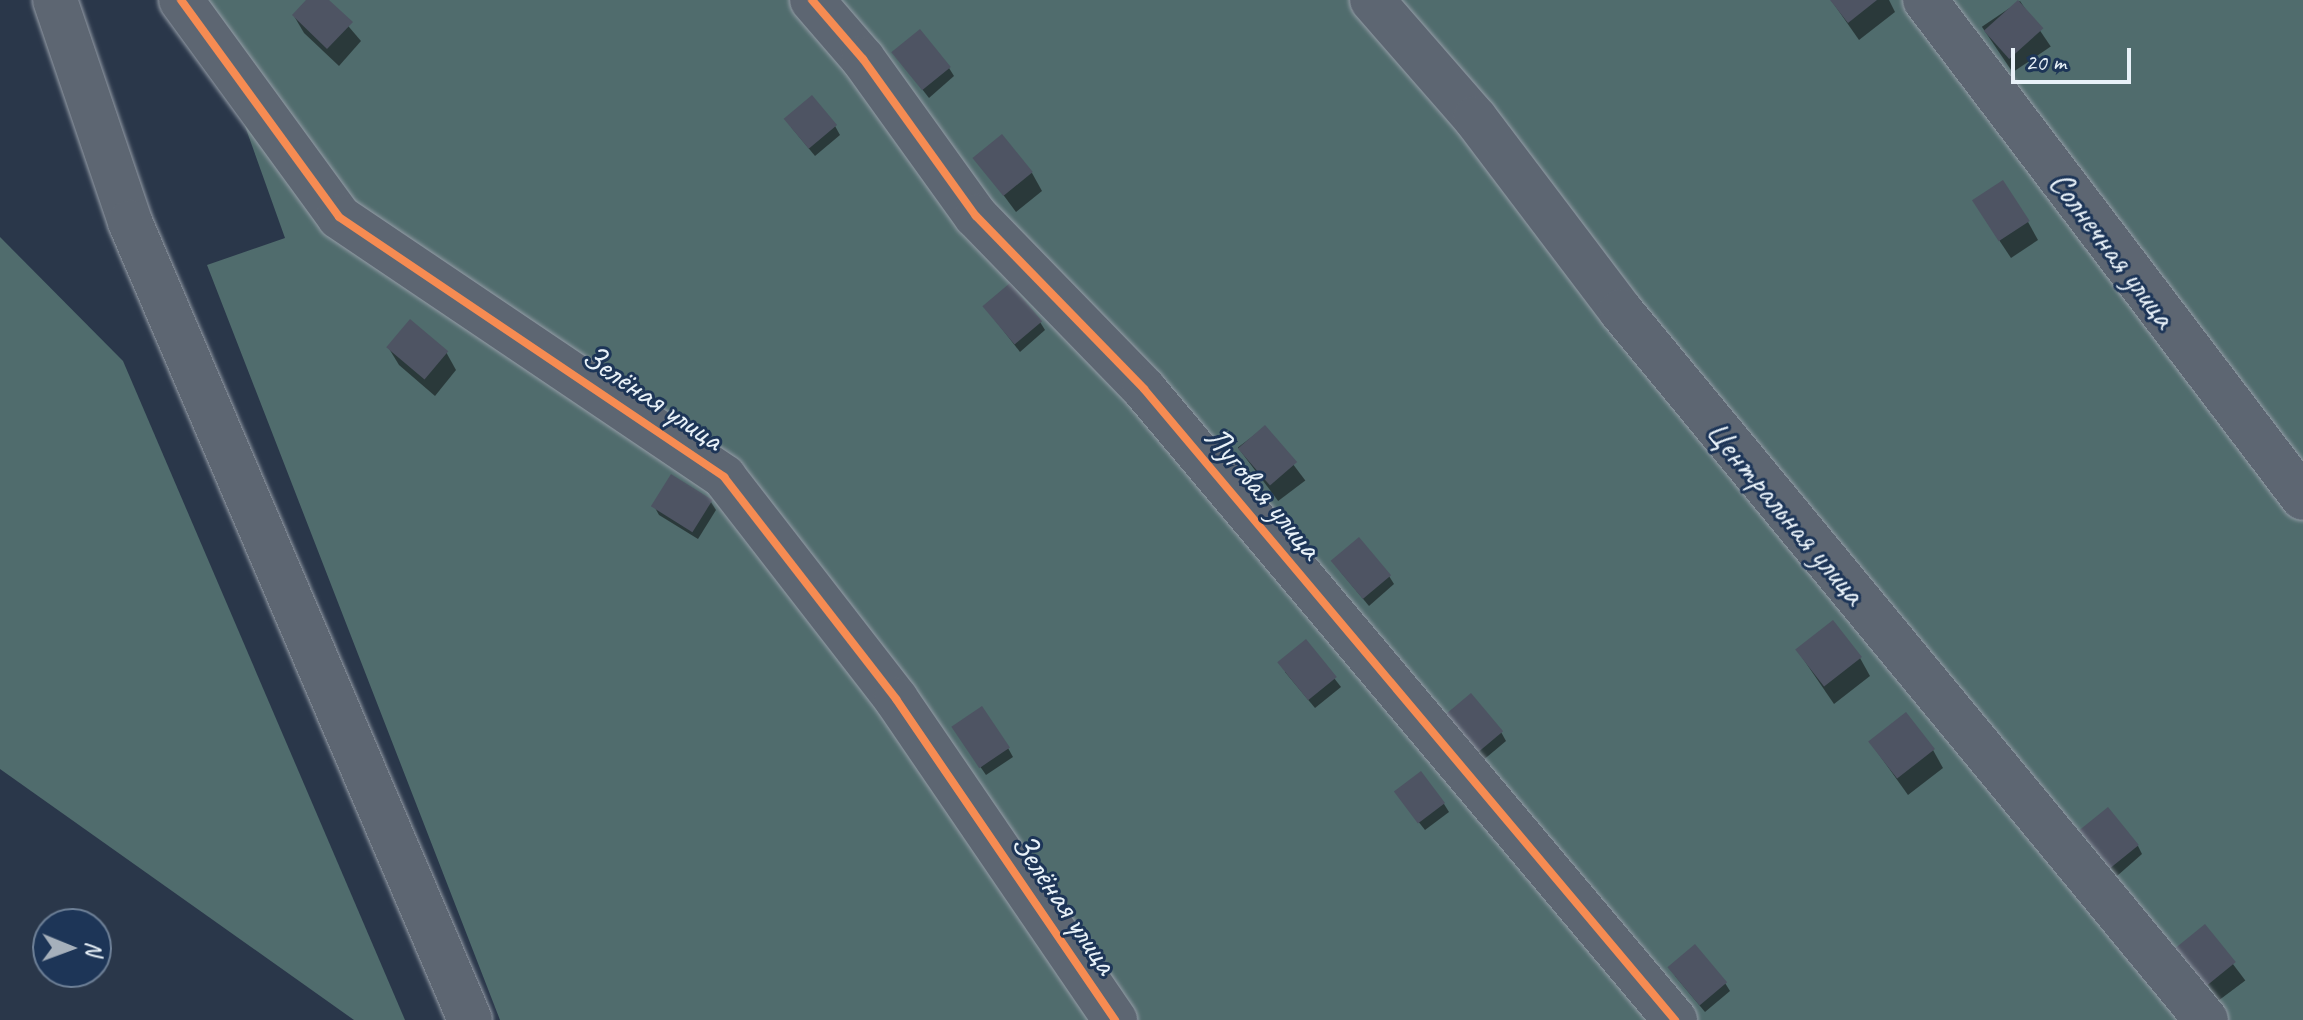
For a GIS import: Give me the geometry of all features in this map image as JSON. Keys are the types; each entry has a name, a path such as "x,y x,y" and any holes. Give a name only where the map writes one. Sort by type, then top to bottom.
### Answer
{"street":[{"path":"55,0 130,222 470,1020"},
{"name":"Зелёная улица","path":"181,0 339,217 724,477 896,699 1115,1020"},
{"name":"Луговая улица","path":"812,0 863,59 976,216 1144,389 1675,1020"},
{"name":"Центральная улица","path":"1372,0 1475,118 1621,311 2206,1020"},
{"name":"Солнечная улица","path":"1925,0 2303,498"}],"green space":[{"path":"200,0 2303,0 2303,1020 500,1020 207,265 285,238"},
{"path":"0,237 123,361 405,1020 354,1020 0,769"}],"building":[{"path":"306,0 329,0 353,22 327,49 292,15"},
{"path":"1830,0 1877,0 1848,23"},
{"path":"2018,0 2043,28 2009,59 1984,31"},
{"path":"920,29 951,67 922,90 891,52"},
{"path":"812,95 837,125 809,149 784,119"},
{"path":"1002,134 1033,172 1003,196 972,158"},
{"path":"2003,180 2030,221 1999,241 1972,200"},
{"path":"1010,283 1042,321 1015,344 982,306"},
{"path":"410,319 448,351 425,379 386,347"},
{"path":"1265,425 1297,462 1270,486 1238,449"},
{"path":"671,474 713,500 692,532 651,506"},
{"path":"1359,537 1391,575 1363,599 1331,561"},
{"path":"1833,620 1862,657 1824,687 1795,650"},
{"path":"1306,639 1337,677 1308,700 1277,662"},
{"path":"1471,693 1503,731 1475,755 1443,717"},
{"path":"982,706 1010,747 979,768 951,727"},
{"path":"1906,712 1935,749 1897,779 1868,742"},
{"path":"1421,771 1445,803 1418,823 1394,791"},
{"path":"2108,807 2139,845 2110,868 2079,830"},
{"path":"2205,924 2236,962 2206,986 2175,948"},
{"path":"1695,944 1727,982 1700,1005 1667,967"}],"cycle path":[{"path":"181,0 339,217 724,477 896,699 1115,1020"},
{"path":"812,0 863,59 976,216 1144,389 1675,1020"}]}
